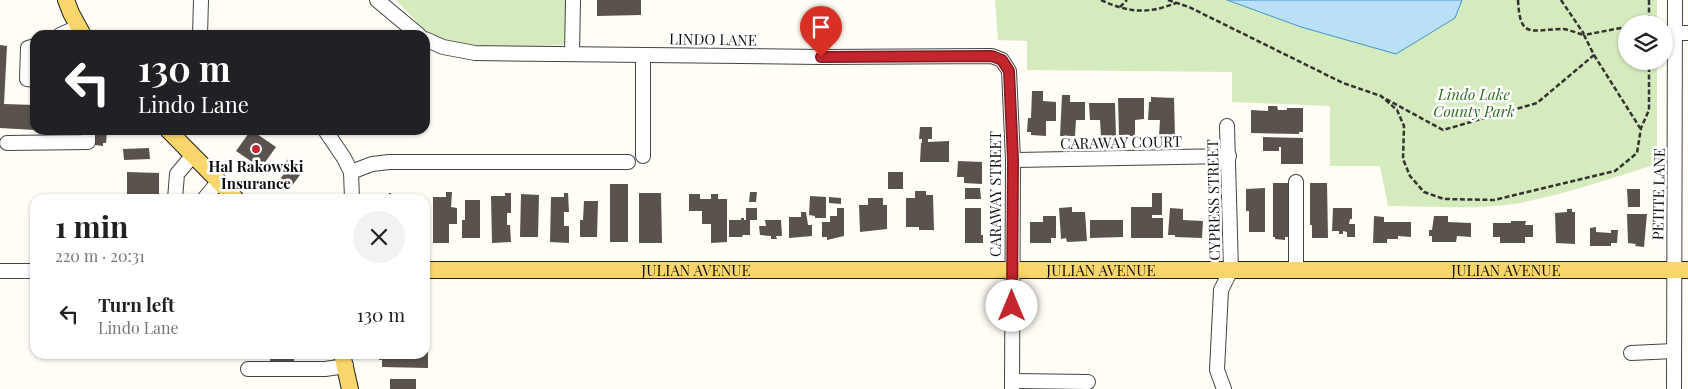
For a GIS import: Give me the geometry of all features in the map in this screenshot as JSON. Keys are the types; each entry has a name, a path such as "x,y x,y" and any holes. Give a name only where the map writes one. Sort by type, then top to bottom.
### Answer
{"main road":[{"path":"66,0 70,13 79,30"},
{"path":"173,135 230,194"},
{"name":"JULIAN AVENUE","path":"430,270 1681,270"},
{"path":"344,360 350,389"}],"street":[{"path":"200,30 201,0"},
{"path":"377,0 413,30"},
{"path":"572,54 573,0"},
{"name":"PETITE LANE","path":"1674,389 1674,351 1681,270 1681,33 1675,0"},
{"name":"LINDO LANE","path":"430,41 444,47 474,54 821,57 992,56 1002,60"},
{"path":"30,47 28,48 27,79 30,79"},
{"path":"643,156 644,55"},
{"name":"CARAWAY STREET","path":"1002,60 1009,71 1013,160 1012,385"},
{"name":"CYPRESS STREET","path":"1224,389 1217,370 1221,290 1231,270 1227,126"},
{"path":"7,143 88,142 88,135"},
{"path":"328,135 351,172 352,194"},
{"path":"175,194 177,174 193,155"},
{"name":"CARAWAY COURT","path":"1013,160 1229,156"},
{"path":"351,172 372,164 389,162 628,162"},
{"path":"208,194 219,182"},
{"path":"1296,182 1296,270"},
{"path":"0,271 30,271"},
{"path":"1631,352 1674,351"},
{"path":"248,369 325,369 344,360"},
{"path":"1012,385 1088,382"}],"path":[{"path":"1101,0 1135,12 1158,10 1178,3"},
{"path":"1120,7 1127,0"},
{"path":"1168,0 1189,7 1343,83 1380,96 1443,130 1537,103 1594,55"},
{"path":"1518,0 1518,19 1524,27 1534,32 1563,29 1584,35 1618,29"},
{"path":"1561,0 1640,128"},
{"path":"1649,0 1649,15"},
{"path":"1380,96 1398,110 1404,126 1403,159 1410,176 1424,192 1444,199 1494,200 1615,171 1637,153 1640,128 1649,110 1649,70"}],"green space":[{"path":"396,0 567,0 566,45 493,47 456,43 440,38 430,32 430,30 426,30"},
{"name":"Lindo Lake County Park","path":"995,0 1657,0 1657,15 1618,15 1618,70 1657,70 1657,164 1604,181 1514,204 1467,207 1388,206 1380,166 1330,166 1330,106 1232,102 1232,72 1027,70 1027,41 998,40"}],"water":[{"path":"1227,0 1462,0 1455,18 1396,54 1301,27"}],"building":[{"path":"597,0 641,0 641,15 597,16"},
{"path":"0,45 7,46 4,104 30,105 30,130 0,128"},
{"path":"1032,91 1043,91 1043,101 1056,102 1056,121 1046,121 1046,136 1031,135 1031,132 1027,132 1028,118 1031,118"},
{"path":"1062,95 1070,95 1070,102 1085,102 1085,120 1076,120 1075,136 1060,136"},
{"path":"1151,97 1174,98 1175,136 1159,136 1160,120 1148,120"},
{"path":"1118,98 1144,98 1144,119 1135,120 1135,136 1119,136"},
{"path":"1089,103 1115,103 1116,136 1101,137 1100,120 1090,120"},
{"path":"1268,106 1277,106 1278,110 1303,108 1303,132 1299,132 1299,134 1251,133 1251,110 1268,111"},
{"path":"920,127 932,127 932,139 928,139 928,142 949,141 949,162 920,162 922,139 919,139"},
{"path":"96,135 107,135 106,143 103,143 103,146 95,145"},
{"name":"Hal Rakowski Insurance","path":"247,135 258,135 276,147 261,168 236,151"},
{"path":"1263,137 1303,138 1303,164 1281,164 1281,147 1279,147 1279,151 1263,151"},
{"path":"149,148 150,159 124,160 123,149"},
{"path":"288,159 303,171 288,191 277,183 287,170 282,167"},
{"path":"958,161 982,162 982,184 964,183 964,177 957,177"},
{"path":"127,172 159,173 159,194 127,194"},
{"path":"888,172 903,172 903,189 888,189"},
{"path":"1273,183 1288,183 1288,195 1291,195 1293,225 1289,225 1288,237 1285,237 1285,240 1273,237"},
{"path":"1310,183 1327,183 1328,238 1312,238 1312,225 1310,225"},
{"path":"610,184 628,184 628,242 610,242"},
{"path":"965,188 980,188 981,199 965,199"},
{"path":"1265,188 1265,232 1249,232 1249,211 1246,211 1246,189"},
{"path":"1627,189 1640,189 1640,207 1628,207"},
{"path":"915,191 926,191 926,195 933,195 934,230 919,230 919,227 906,227 906,198 915,198"},
{"path":"446,192 452,192 451,207 457,208 457,224 449,224 449,243 433,243 433,197 446,197"},
{"path":"750,192 757,192 756,202 749,202"},
{"path":"505,193 511,193 511,213 507,213 507,225 510,225 511,242 492,243 491,196 505,196"},
{"path":"564,193 568,193 569,212 564,212 564,226 569,226 569,243 550,242 551,197 564,197"},
{"path":"639,193 661,193 662,243 639,243"},
{"path":"1152,193 1162,193 1162,215 1152,215 1152,218 1163,218 1163,238 1131,238 1131,207 1152,207"},
{"path":"521,194 539,195 538,237 520,237"},
{"path":"689,194 700,194 700,199 711,199 711,194 718,194 718,199 727,199 727,242 711,243 711,224 702,224 702,211 689,211"},
{"path":"810,196 826,197 826,218 815,218 815,216 809,215"},
{"path":"829,197 841,198 841,204 829,203"},
{"path":"868,198 883,198 883,205 887,205 887,229 860,232 859,205 868,205"},
{"path":"465,200 480,200 480,238 462,238 462,220 465,220"},
{"path":"584,201 598,201 597,237 580,237 580,220 583,220"},
{"path":"1072,207 1072,212 1085,212 1087,241 1067,242 1066,238 1061,239 1059,208"},
{"path":"746,208 757,208 757,220 750,220 750,235 729,237 729,220 741,220 741,218 744,218 746,220"},
{"path":"837,208 844,208 844,236 827,240 827,237 822,237 822,222 830,222 830,216 837,216"},
{"path":"965,208 981,208 981,235 983,235 983,243 965,243"},
{"path":"1170,208 1183,209 1183,220 1203,221 1202,238 1168,235"},
{"path":"1333,208 1352,208 1352,219 1350,219 1349,224 1355,224 1355,237 1347,237 1347,232 1343,231 1343,234 1339,234 1339,231 1332,231"},
{"path":"1567,209 1572,209 1572,212 1575,212 1575,244 1556,243 1555,213 1567,212"},
{"path":"801,212 806,212 808,225 812,225 812,236 789,238 789,217 801,217"},
{"path":"1627,214 1647,214 1644,247 1628,243"},
{"path":"1043,216 1056,216 1056,238 1051,238 1051,243 1030,243 1030,222 1043,222"},
{"path":"1374,216 1384,217 1384,222 1411,222 1411,237 1398,236 1398,239 1387,239 1387,243 1373,243"},
{"path":"1434,216 1448,216 1448,222 1471,223 1471,237 1457,236 1456,242 1432,242 1429,230 1432,230"},
{"path":"765,220 781,220 782,236 776,236 777,239 771,239 771,236 760,235 759,226 766,226"},
{"path":"1090,220 1123,220 1123,237 1090,238"},
{"path":"1511,221 1526,221 1525,225 1533,225 1533,237 1525,237 1525,243 1500,243 1500,237 1493,237 1493,223 1511,223"},
{"path":"1596,227 1596,232 1611,233 1611,230 1618,230 1617,243 1611,243 1611,246 1590,246 1590,228"},
{"path":"270,359 294,359 294,363 270,362"},
{"path":"428,359 428,368 382,367 382,360 379,360"},
{"path":"390,379 416,379 416,389 390,389"}],"place":[{"name":"Hal Rakowski Insurance","path":"256,149"}],"route":[{"path":"821,57 992,56 1002,60 1009,71 1013,160 1012,306"}]}
